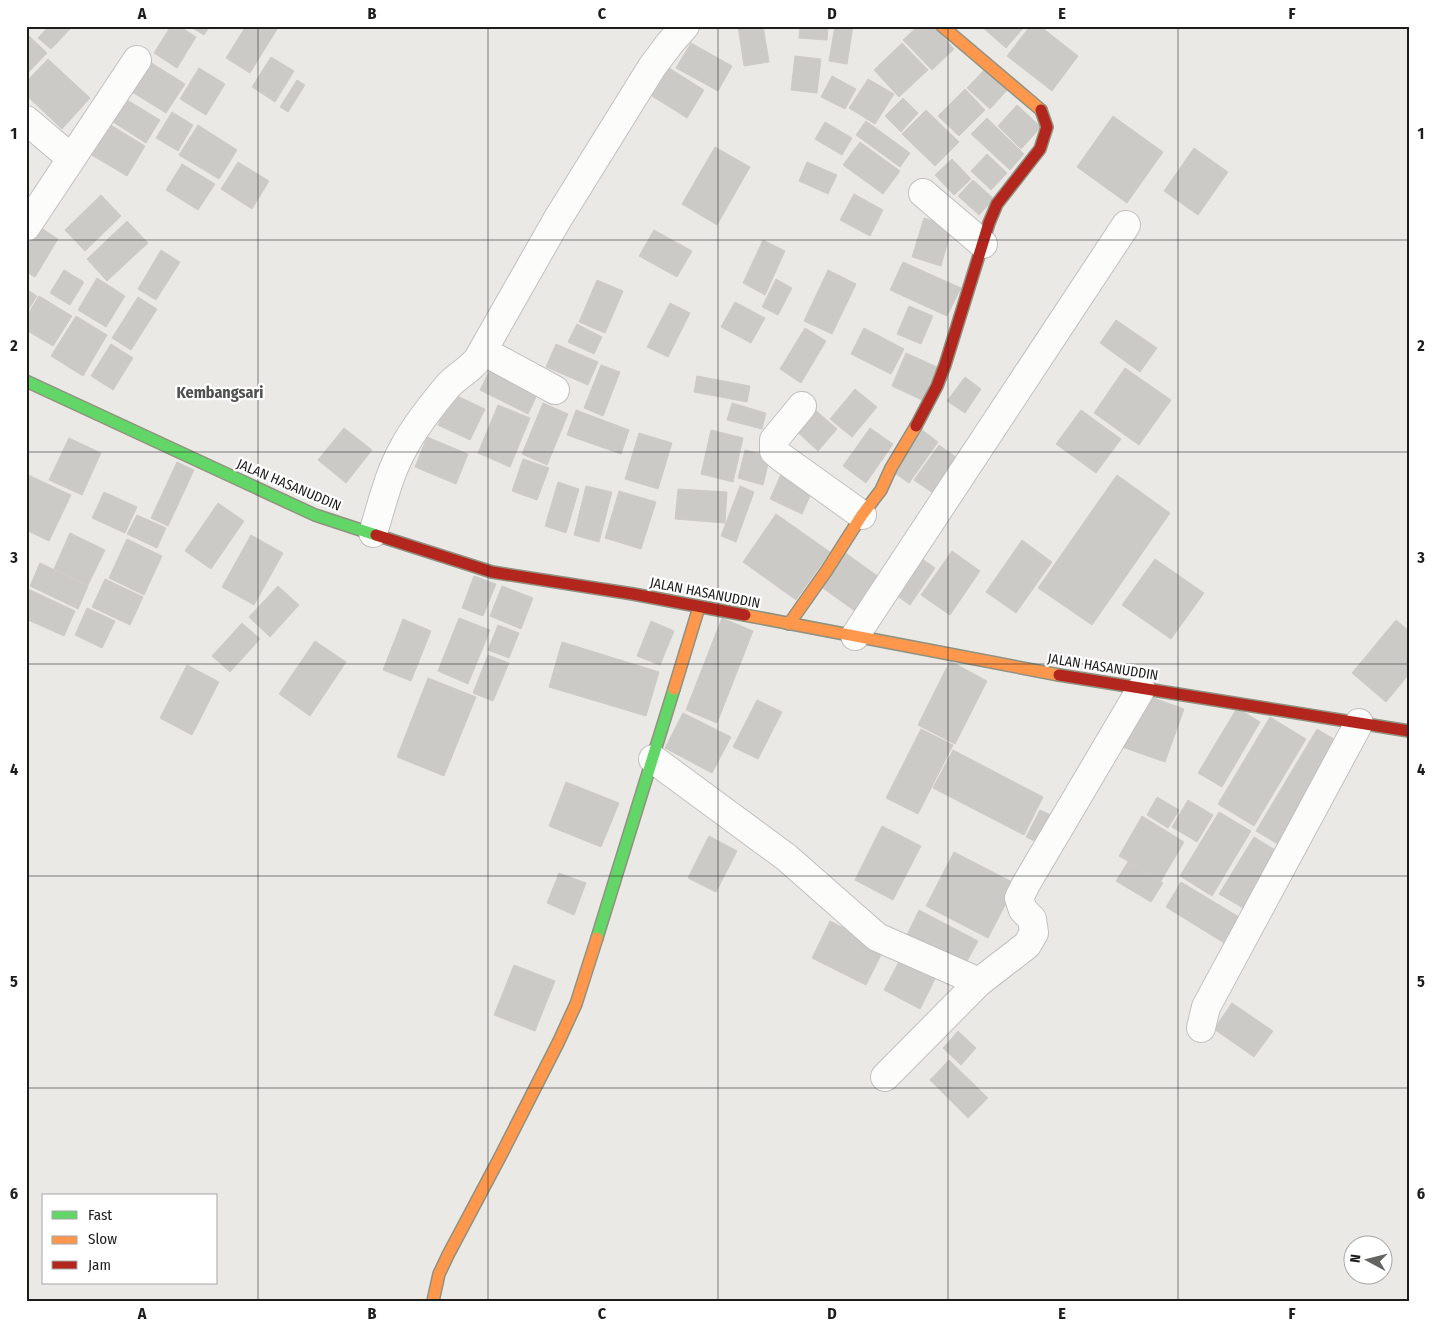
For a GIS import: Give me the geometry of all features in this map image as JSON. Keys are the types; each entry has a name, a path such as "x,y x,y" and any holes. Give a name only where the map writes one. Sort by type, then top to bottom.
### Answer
{"street":[{"path":"372,533 390,477 404,446 448,386 474,365 557,220 652,66 685,26"},
{"path":"789,624 827,570 862,515 882,490 891,468 937,386 951,348 989,222 998,204 1040,149 1047,127 1041,110 942,26"},
{"path":"26,227 137,60"},
{"path":"26,120 71,158"},
{"path":"923,193 983,244"},
{"path":"855,636 1126,225"},
{"path":"483,351 555,390"},
{"name":"JALAN HASANUDDIN","path":"26,381 315,515 492,572 633,594 1084,680 1407,729"},
{"path":"802,406 774,440 774,451 862,515"},
{"path":"432,1301 439,1274 448,1255 500,1157 576,1004 699,607"},
{"path":"885,1077 979,982 1026,944 1034,933 1032,919 1023,910 1019,898 1141,689"},
{"path":"1201,1028 1206,1007 1359,723"},
{"path":"653,759 786,857 877,937 979,982"}],"building":[{"path":"49,26 73,26 51,49 38,38"},
{"path":"171,26 179,26 196,37 177,68 154,53"},
{"path":"189,26 210,26 204,35"},
{"path":"246,26 279,26 250,73 226,58"},
{"path":"738,26 763,26 769,62 744,66"},
{"path":"800,26 828,26 827,40 799,38"},
{"path":"835,26 853,26 847,64 829,61"},
{"path":"918,26 934,26 954,49 932,70 903,40"},
{"path":"981,26 1025,26 1006,48"},
{"path":"1030,26 1040,26 1078,56 1052,91 1007,56"},
{"path":"26,33 47,53 26,75"},
{"path":"691,43 732,66 718,91 676,68"},
{"path":"902,43 928,70 899,97 874,70"},
{"path":"795,56 821,59 817,93 791,90"},
{"path":"271,57 294,71 275,102 252,87"},
{"path":"48,59 90,98 62,129 26,95 26,82"},
{"path":"150,62 185,84 166,113 132,92"},
{"path":"199,68 225,84 206,115 180,99"},
{"path":"669,68 704,90 687,118 652,96"},
{"path":"986,68 1009,88 990,109 967,88"},
{"path":"832,76 856,89 845,109 821,97"},
{"path":"868,79 894,94 875,124 849,108"},
{"path":"297,80 305,85 288,112 280,107"},
{"path":"965,89 985,110 959,136 938,116"},
{"path":"124,98 160,120 146,143 110,120"},
{"path":"903,98 918,113 901,132 885,116"},
{"path":"1017,105 1041,127 1021,149 998,126"},
{"path":"926,110 959,142 935,166 902,134"},
{"path":"172,112 193,125 178,151 156,138"},
{"path":"1113,116 1163,152 1127,203 1077,167"},
{"path":"987,118 1024,154 1010,170 971,134"},
{"path":"866,121 910,153 900,167 856,135"},
{"path":"825,122 852,138 842,155 815,139"},
{"path":"109,124 145,146 127,176 90,154"},
{"path":"198,125 237,150 219,179 179,155"},
{"path":"860,142 900,171 883,194 843,165"},
{"path":"715,147 750,167 717,225 682,204"},
{"path":"1194,148 1228,172 1198,215 1164,191"},
{"path":"987,154 1007,173 991,190 971,171"},
{"path":"952,159 971,179 954,195 935,175"},
{"path":"238,162 269,181 252,209 221,189"},
{"path":"807,162 837,175 828,194 799,181"},
{"path":"182,164 215,184 198,210 166,190"},
{"path":"973,180 994,199 979,215 958,196"},
{"path":"854,194 883,210 870,236 840,220"},
{"path":"101,195 121,216 85,251 65,230"},
{"path":"924,218 952,227 941,266 912,257"},
{"path":"127,221 148,243 107,281 87,259"},
{"path":"35,224 58,239 35,277 26,272 26,238"},
{"path":"654,230 692,251 677,277 639,256"},
{"path":"763,240 785,251 765,295 743,283"},
{"path":"161,250 180,262 156,300 138,289"},
{"path":"903,262 961,288 947,316 890,290"},
{"path":"64,270 84,282 70,305 50,293"},
{"path":"828,270 856,284 832,334 804,321"},
{"path":"97,278 125,296 106,327 78,310"},
{"path":"776,279 792,288 778,315 762,307"},
{"path":"597,280 623,291 605,333 579,322"},
{"path":"26,289 37,296 26,313"},
{"path":"39,296 72,316 53,346 26,330 26,317"},
{"path":"138,297 157,309 131,350 112,338"},
{"path":"735,302 765,318 751,343 721,327"},
{"path":"670,303 690,313 668,357 647,347"},
{"path":"909,306 933,316 921,344 897,334"},
{"path":"76,316 107,335 83,376 51,356"},
{"path":"1116,320 1157,348 1140,372 1100,343"},
{"path":"577,324 602,337 594,354 568,342"},
{"path":"805,328 826,341 801,383 780,369"},
{"path":"864,328 904,349 891,374 851,354"},
{"path":"111,344 133,358 113,390 91,376"},
{"path":"556,344 598,362 588,385 546,367"},
{"path":"906,353 937,367 922,400 892,386"},
{"path":"601,365 620,372 603,416 584,408"},
{"path":"1125,368 1171,400 1139,445 1094,413"},
{"path":"490,370 538,393 528,414 480,390"},
{"path":"697,376 750,386 747,402 694,392"},
{"path":"965,377 981,389 965,413 947,401"},
{"path":"855,389 877,407 852,437 830,419"},
{"path":"453,394 485,409 470,440 438,425"},
{"path":"543,403 568,414 547,465 522,454"},
{"path":"732,403 766,413 762,429 727,420"},
{"path":"498,405 530,418 510,467 478,453"},
{"path":"812,407 837,429 818,451 794,429"},
{"path":"576,410 629,430 621,454 567,435"},
{"path":"1081,410 1121,439 1096,473 1056,444"},
{"path":"344,428 372,450 346,483 318,460"},
{"path":"870,428 893,444 866,483 843,466"},
{"path":"711,430 743,438 733,482 701,474"},
{"path":"922,430 938,442 909,483 893,472"},
{"path":"639,433 672,443 658,489 625,479"},
{"path":"427,437 468,454 456,484 415,467"},
{"path":"69,438 101,453 82,495 49,480"},
{"path":"939,445 964,463 940,498 914,480"},
{"path":"745,450 770,456 763,485 738,478"},
{"path":"523,459 549,468 537,500 512,491"},
{"path":"177,462 194,470 168,526 151,518"},
{"path":"782,472 814,487 802,514 770,499"},
{"path":"26,474 71,495 49,541 26,530"},
{"path":"1117,475 1170,513 1092,625 1038,588"},
{"path":"558,482 579,489 566,533 545,526"},
{"path":"586,486 612,492 599,542 574,535"},
{"path":"740,486 754,492 736,542 721,536"},
{"path":"678,489 727,492 725,523 675,519"},
{"path":"619,491 656,502 641,549 605,538"},
{"path":"104,492 137,507 125,533 92,518"},
{"path":"218,503 244,521 211,569 185,551"},
{"path":"776,514 830,552 796,600 743,562"},
{"path":"137,515 166,528 157,548 127,534"},
{"path":"70,533 105,550 88,585 54,569"},
{"path":"251,535 283,553 254,605 222,587"},
{"path":"127,539 162,556 144,595 109,578"},
{"path":"1022,540 1052,562 1016,613 986,592"},
{"path":"952,551 980,571 950,615 921,595"},
{"path":"844,552 886,582 862,616 820,586"},
{"path":"914,553 935,568 910,605 889,590"},
{"path":"1155,559 1204,593 1171,639 1122,605"},
{"path":"40,563 88,586 78,609 30,586"},
{"path":"474,576 496,584 483,616 462,608"},
{"path":"105,579 143,597 130,625 92,607"},
{"path":"278,586 299,605 270,637 249,617"},
{"path":"502,586 533,598 521,629 490,616"},
{"path":"26,588 75,611 64,636 26,619"},
{"path":"87,608 115,621 102,648 75,635"},
{"path":"459,618 490,630 468,684 438,671"},
{"path":"722,618 753,631 717,723 686,710"},
{"path":"403,619 431,631 411,681 383,670"},
{"path":"1396,620 1409,631 1409,674 1386,702 1352,673"},
{"path":"651,621 674,631 660,665 637,656"},
{"path":"242,623 260,639 230,672 212,656"},
{"path":"498,625 519,633 509,658 488,650"},
{"path":"315,641 346,662 310,716 279,694"},
{"path":"562,642 659,672 646,716 549,687"},
{"path":"488,655 509,663 493,701 473,693"},
{"path":"950,661 987,681 955,744 918,725"},
{"path":"187,665 219,682 192,735 160,718"},
{"path":"428,678 476,697 444,776 397,757"},
{"path":"1140,693 1184,709 1165,762 1122,747"},
{"path":"757,700 782,712 758,759 733,747"},
{"path":"1237,708 1260,722 1222,787 1198,773"},
{"path":"683,713 731,737 712,773 665,748"},
{"path":"1270,717 1306,739 1254,826 1218,804"},
{"path":"921,729 953,745 918,814 886,798"},
{"path":"1317,729 1342,744 1281,846 1256,831"},
{"path":"953,750 1043,797 1024,835 933,788"},
{"path":"566,782 619,803 601,847 549,826"},
{"path":"1157,797 1179,810 1168,828 1147,815"},
{"path":"1188,800 1213,815 1197,842 1172,827"},
{"path":"1040,810 1053,816 1039,843 1026,837"},
{"path":"1219,812 1251,831 1212,896 1180,876"},
{"path":"1142,816 1184,842 1161,881 1119,856"},
{"path":"882,826 921,846 893,900 855,880"},
{"path":"709,836 737,851 716,892 688,878"},
{"path":"1254,837 1280,853 1245,909 1219,894"},
{"path":"954,852 1016,884 988,938 926,906"},
{"path":"1128,862 1163,883 1151,902 1116,881"},
{"path":"559,873 586,883 574,915 547,903"},
{"path":"1181,882 1244,920 1229,946 1166,907"},
{"path":"919,910 978,941 965,965 907,935"},
{"path":"830,921 884,949 866,985 812,958"},
{"path":"902,956 937,975 920,1009 884,990"},
{"path":"514,965 555,981 535,1031 494,1015"},
{"path":"1232,1003 1273,1031 1254,1057 1214,1029"},
{"path":"958,1031 976,1048 961,1065 943,1048"},
{"path":"949,1060 988,1098 968,1118 930,1080"}],"traffic: fast":[{"path":"26,381 315,515 376,535"},
{"path":"597,938 674,689"}],"traffic: slow":[{"path":"942,26 1041,110"},
{"path":"789,624 827,570 862,515 881,490 891,468 916,426"},
{"path":"674,689 699,607"},
{"path":"745,615 1059,675"},
{"path":"433,1301 439,1274 448,1255 500,1157 576,1004 597,938"}],"traffic: jam":[{"path":"916,426 937,386 945,365 989,223 997,204 1040,149 1047,127 1041,110"},
{"path":"376,535 492,572 633,594 745,615"},
{"path":"1059,675 1409,731"}],"district":[{"name":"Kembangsari","path":"220,392"}]}
